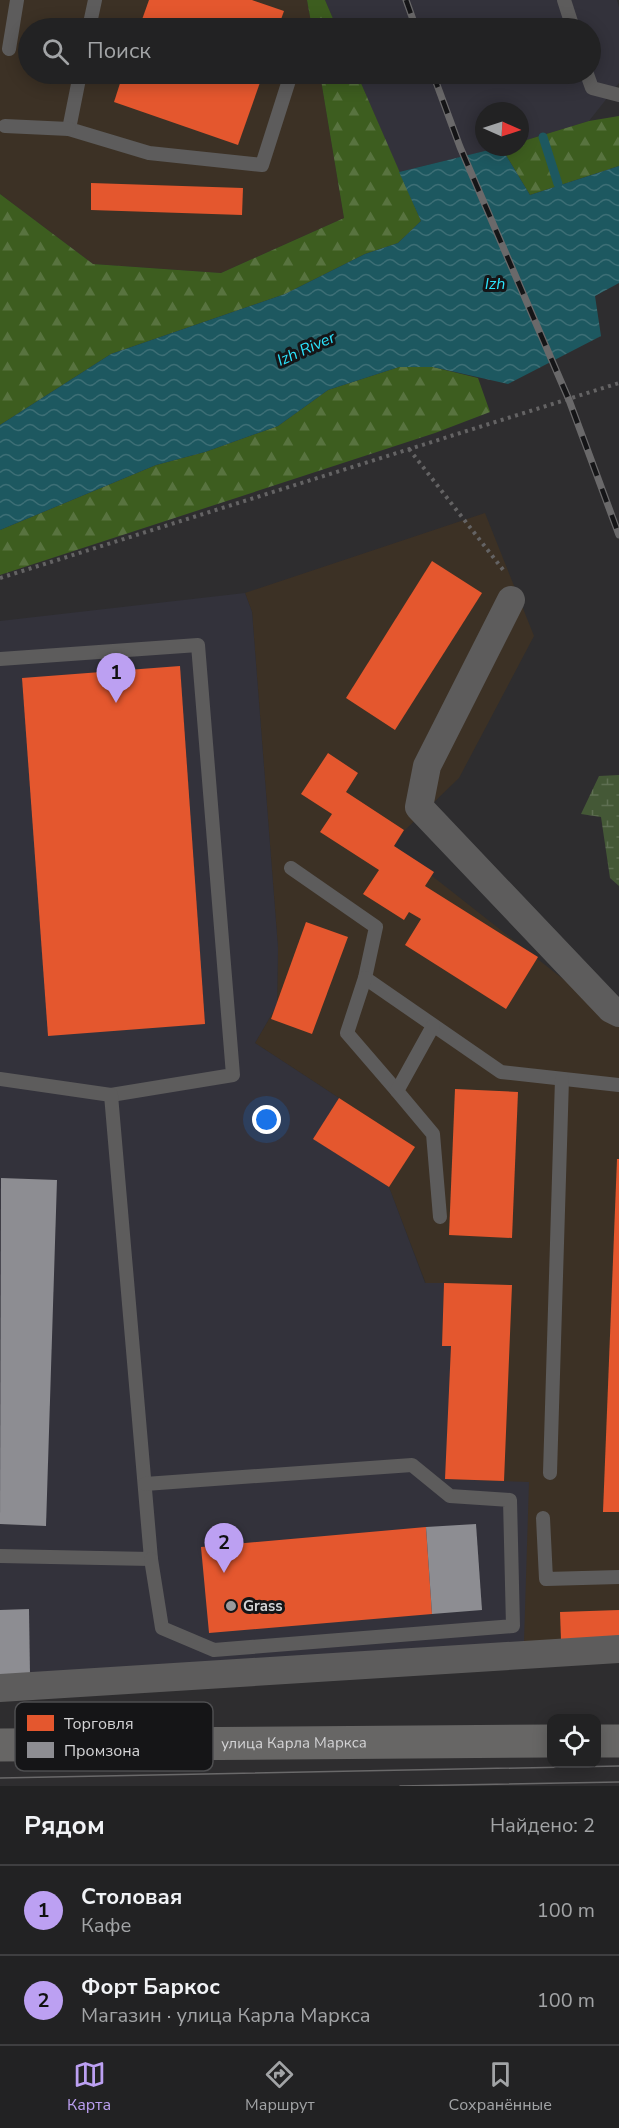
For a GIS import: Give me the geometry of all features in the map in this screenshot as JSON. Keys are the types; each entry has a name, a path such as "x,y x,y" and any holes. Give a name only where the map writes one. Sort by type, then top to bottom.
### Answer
{"main road":[{"name":"улица Карла Маркса","path":"213,1743 547,1741"},
{"path":"601,1741 619,1741"},
{"name":"улица Карла Маркса","path":"0,1745 15,1745"}],"street":[{"path":"511,600 427,766 419,807 611,1009 619,1013"},
{"path":"0,1688 619,1649"}],"lane":[{"path":"9,49 17,0"},
{"path":"91,18 95,0"},
{"path":"564,0 570,18"},
{"path":"69,129 78,84"},
{"path":"5,126 69,129 148,153 262,165 288,84"},
{"path":"591,84 592,88 619,95"},
{"path":"0,659 198,645 233,1075 111,1095 0,1079"},
{"path":"291,868 376,927 365,978 347,1033 433,1134 440,1216"},
{"path":"365,978 501,1072 619,1085"},
{"path":"397,1091 434,1026"},
{"path":"550,1473 562,1078"},
{"path":"111,1095 144,1484 151,1559 162,1628 214,1650 513,1626 510,1500 450,1496 412,1465 144,1484"},
{"path":"543,1518 546,1579 619,1577"},
{"path":"0,1556 151,1559"}],"path":[{"path":"0,578 619,384"},
{"path":"409,448 514,584 511,600"}],"shaded area":[{"path":"0,0 307,0 310,18 18,18 18,84 322,84 344,218 221,273 93,264 0,194"},
{"path":"325,0 617,0 619,7 619,83 589,121 529,139 529,102 475,102 475,154 399,172 361,84 601,84 601,18 333,18"},
{"path":"485,513 534,636 459,778 405,830 394,846 619,1023 619,1638 524,1642 445,1479 426,1284 389,1187 313,1139 339,1098 255,1043 277,1005 278,948 252,612 245,593"},
{"path":"245,593 252,612 278,948 277,1005 255,1043 339,1098 314,1139 389,1187 425,1283 444,1283 442,1345 451,1346 446,1479 529,1482 524,1642 0,1676 0,621"}],"green space":[{"path":"307,0 325,0 333,18 310,18"},
{"path":"322,84 361,84 421,221 398,243 365,254 285,294 111,354 0,425 0,194 93,264 221,273 344,218"},
{"path":"619,116 619,166 530,195 506,156 529,156 529,139 589,121"},
{"path":"399,367 433,367 478,378 490,412 435,433 0,575 0,530 156,465 205,452 278,426 328,390"},
{"path":"619,775 619,886 610,878 601,817 581,814 599,776"}],"water":[{"name":"Izh","path":"475,153 475,156 506,156 530,195 619,166 619,283 595,296 601,336 508,384 433,367 399,367 328,390 278,426 205,452 156,465 0,530 0,425 111,354 285,294 365,254 398,243 421,221 399,172"}],"building: Торговля":[{"path":"149,0 252,0 284,11 282,18 143,18"},
{"path":"120,84 259,84 238,145 114,102"},
{"path":"91,183 243,188 242,215 91,210"},
{"path":"432,561 482,593 395,730 346,698"},
{"path":"180,666 205,1024 48,1036 22,678"},
{"path":"328,753 358,773 346,792 404,830 394,846 434,872 425,886 538,957 506,1009 405,945 421,919 409,912 404,920 363,894 379,870 320,832 332,814 301,794"},
{"path":"306,922 348,937 312,1034 271,1019"},
{"path":"455,1089 518,1092 512,1238 449,1235"},
{"path":"339,1098 415,1147 389,1187 313,1139"},
{"path":"617,1159 619,1159 619,1512 603,1512"},
{"path":"444,1283 512,1285 504,1481 445,1479 451,1346 442,1346"},
{"path":"426,1527 432,1614 209,1633 201,1547"},
{"path":"619,1610 619,1637 561,1640 560,1612"}],"building: Промзона":[{"path":"1,1178 57,1180 46,1526 0,1524"},
{"path":"476,1524 482,1610 432,1614 426,1527"},
{"path":"29,1609 30,1675 0,1676 0,1610"}],"waterway":[{"path":"543,137 558,184"}],"tram line":[{"path":"0,1778 619,1766"},
{"path":"400,1786 619,1782"}],"railway":[{"path":"406,0 412,18"},
{"path":"437,84 460,147 569,400 619,535"}],"place":[{"name":"Столовая","path":"116,703"},
{"name":"Форт Баркос","path":"224,1573"},
{"name":"Grass","path":"231,1606"}],"water label":[{"name":"Izh River","path":"306,349"}]}
